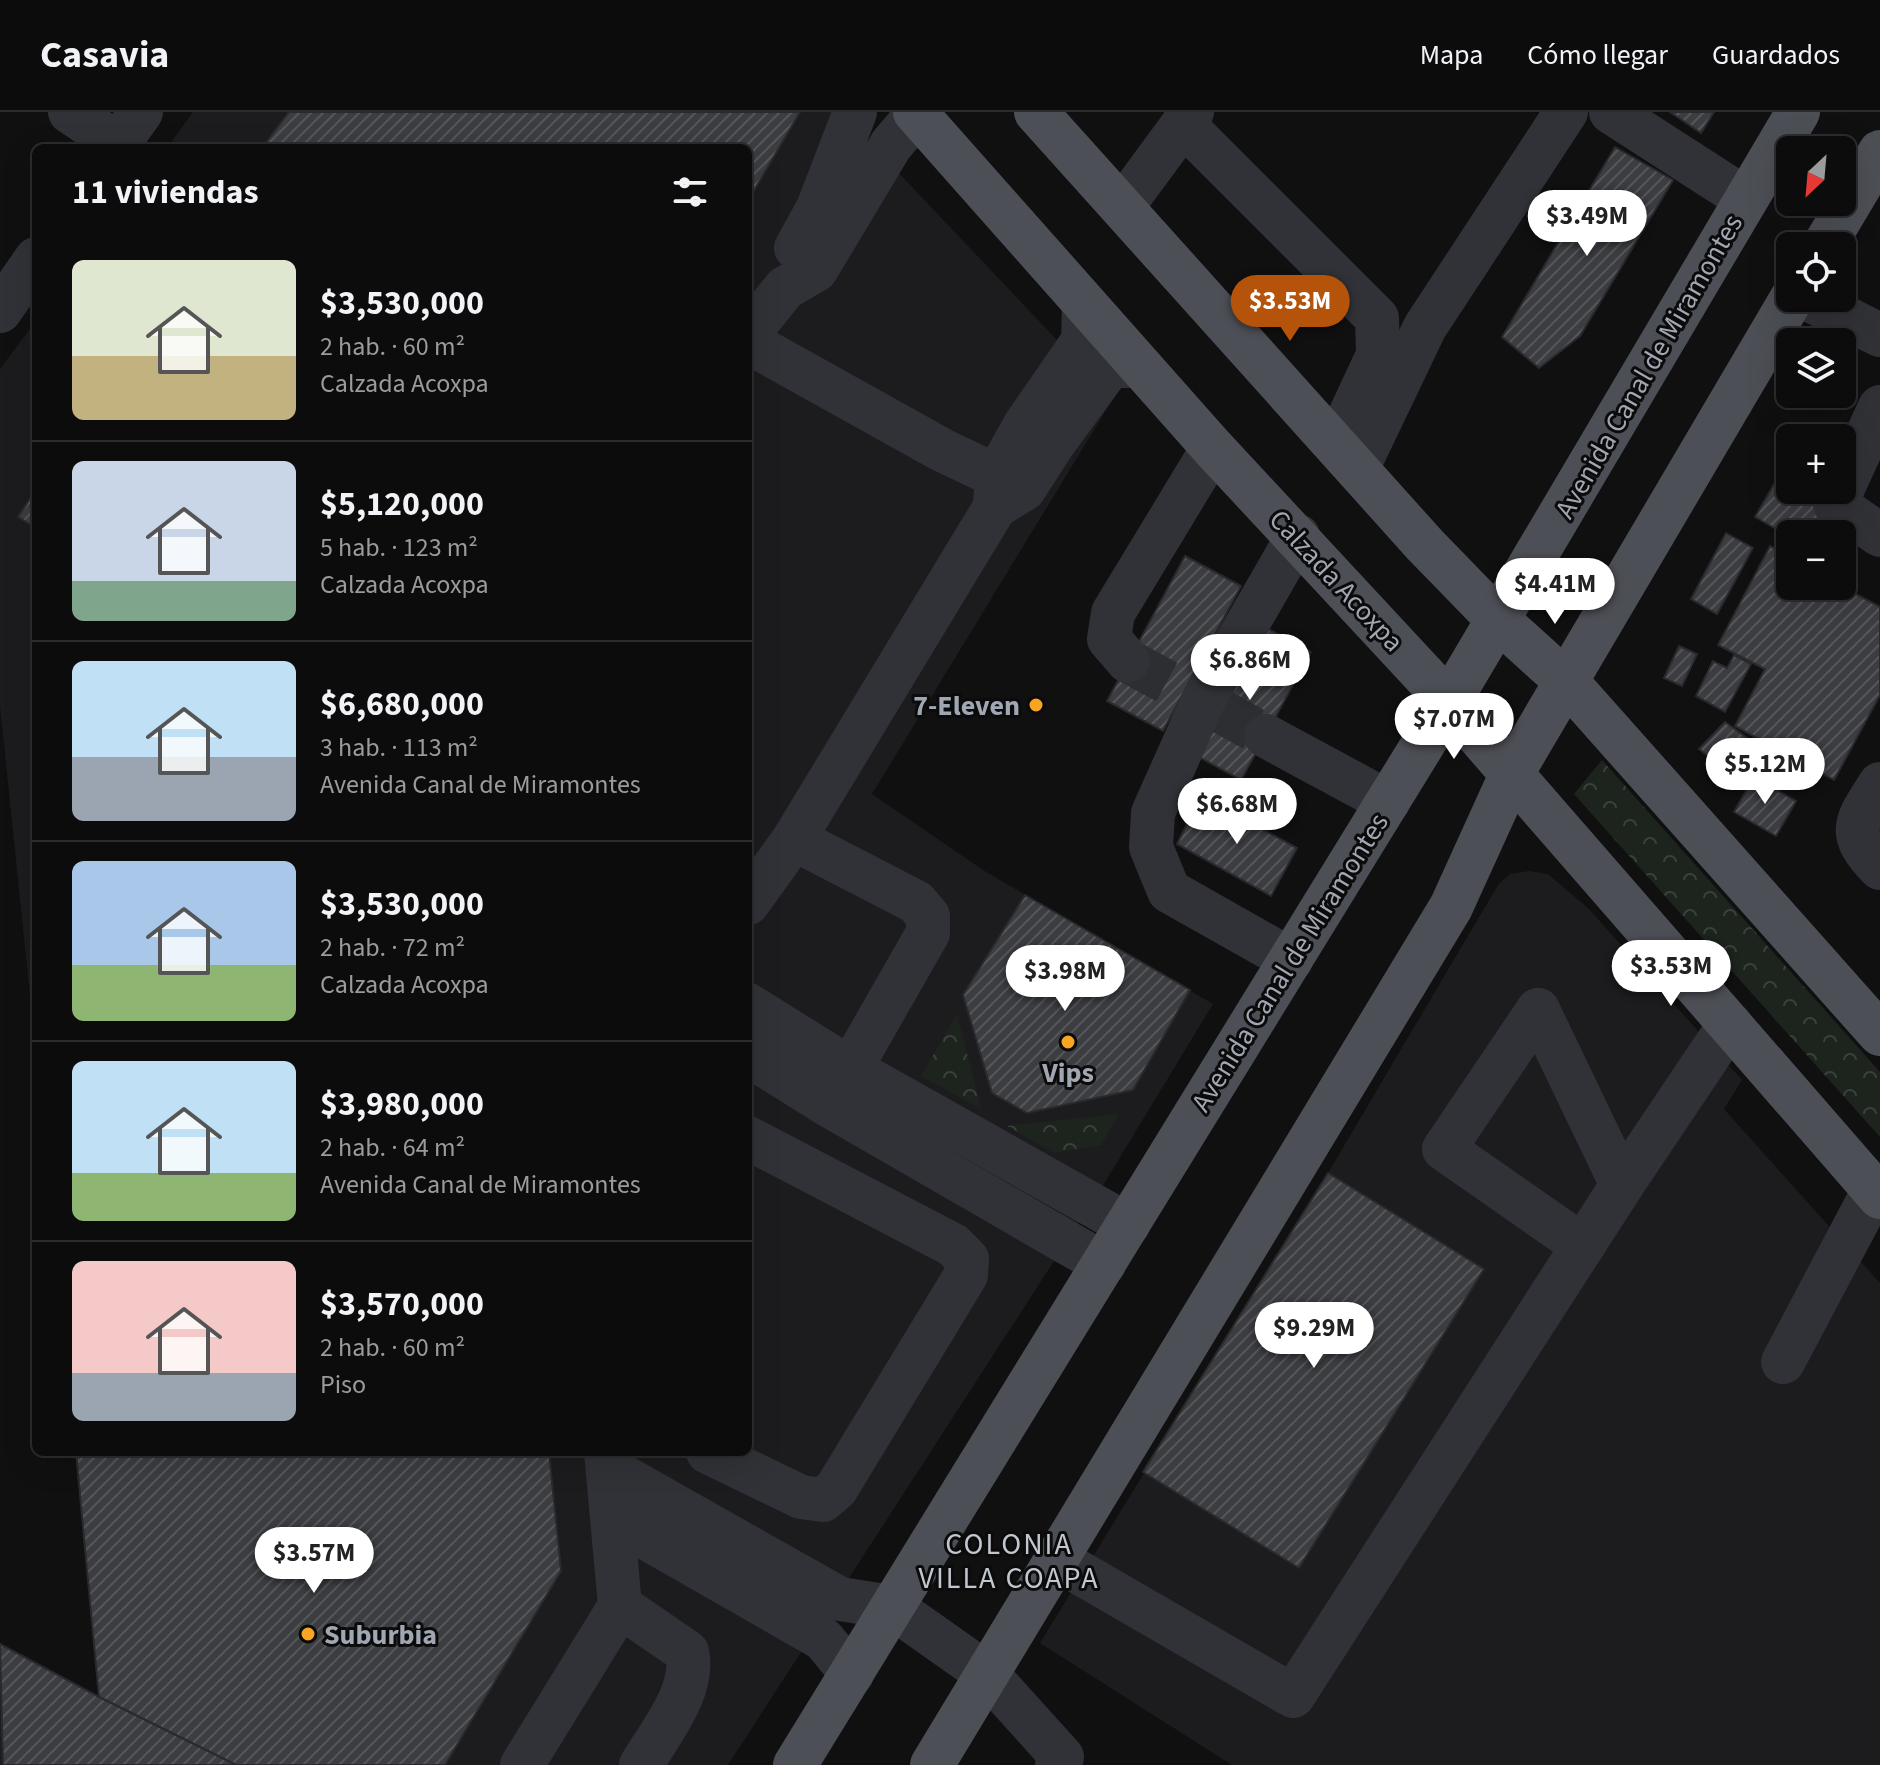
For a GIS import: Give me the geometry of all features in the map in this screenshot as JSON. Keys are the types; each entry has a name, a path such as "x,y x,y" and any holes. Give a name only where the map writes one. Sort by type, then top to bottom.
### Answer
{"main road":[{"path":"1036,112 1496,618 1568,683 1880,1034"},
{"name":"Avenida Canal de Miramontes","path":"795,1765 1449,702 1798,112"},
{"name":"Calzada Acoxpa","path":"916,113 1084,306 1449,702 1877,1194"},
{"path":"1832,232 1880,152"},
{"path":"932,1765 1451,907 1511,775 1568,683 1621,585 1784,312"}],"street":[{"path":"70,112 124,135"},
{"path":"785,288 789,261 818,208 855,112"},
{"path":"1347,457 1425,327 1566,112"},
{"path":"1611,112 1746,199"},
{"path":"752,329 785,288 816,270 891,145 916,113"},
{"path":"1122,207 1187,118 1262,206 1377,318 1378,355 1347,457"},
{"path":"0,311 32,265"},
{"path":"1006,490 1025,425 1083,341 1084,306"},
{"path":"1834,312 1880,335"},
{"path":"752,344 942,450 1006,490"},
{"path":"752,897 794,839 1006,490 1110,366 1139,366"},
{"path":"1856,459 1880,407"},
{"path":"1128,661 1109,639 1113,613 1213,448"},
{"path":"1835,504 1880,535"},
{"path":"1291,960 1169,891 1151,847 1153,813 1201,700 1298,536"},
{"path":"1266,736 1388,802"},
{"path":"1880,784 1859,818 1856,830 1860,847 1880,868"},
{"path":"794,839 916,902 928,916 928,933 830,1106"},
{"path":"752,1007 849,1068 1128,1225"},
{"path":"1583,1246 1444,1149 1538,1010 1622,1185"},
{"path":"1056,1559 1293,1696 1622,1185 1730,1024"},
{"path":"752,1057 1104,1264"},
{"path":"716,1456 801,1497 823,1500 836,1489 966,1275 967,1259 953,1245 752,1140"},
{"path":"1783,1362 1877,1194"},
{"path":"607,1460 840,1599 892,1607 987,1674 1062,1757 1057,1765"},
{"path":"522,1765 620,1606 607,1460"},
{"path":"613,1519 823,1639 852,1674"},
{"path":"620,1606 687,1652 690,1665 687,1684 641,1765"}],"shaded area":[{"path":"193,112 841,112 1113,399 872,794 983,870 1213,1004 1102,1187 728,1765 0,1765 0,1644 99,1696 76,1456 752,1456 752,144 170,144"},
{"path":"32,326 32,1014 0,706 0,369"},
{"path":"1529,871 1548,874 1588,908 1742,1080 1724,1109 1880,1283 1880,1765 1232,1765 1040,1643 1328,1173 1498,885 1510,874"}],"green space":[{"path":"1602,760 1880,1072 1880,1137 1574,794"},
{"path":"957,1014 981,1109 921,1076"},
{"path":"1119,1114 1101,1145 1054,1153 1007,1126"}],"building":[{"path":"289,112 800,112 752,194 752,144 265,144"},
{"path":"1670,112 1714,112 1701,133"},
{"path":"1615,147 1673,180 1580,336 1539,368 1502,337"},
{"path":"1776,481 1776,504 1830,504 1832,510 1826,520 1776,520 1776,529 1755,517"},
{"path":"32,495 32,526 18,517"},
{"path":"1726,533 1753,548 1717,614 1691,599"},
{"path":"1770,546 1776,549 1776,600 1856,600 1856,594 1880,607 1880,695 1834,780 1735,726 1765,669 1718,645"},
{"path":"1185,556 1241,586 1163,731 1107,701"},
{"path":"1259,624 1311,652 1241,780 1190,752"},
{"path":"1679,646 1697,654 1682,686 1664,678"},
{"path":"1734,655 1751,664 1725,712 1696,696 1713,661 1727,668"},
{"path":"1725,722 1764,750 1739,781 1699,749"},
{"path":"1754,777 1796,801 1776,836 1734,812"},
{"path":"1201,796 1297,848 1271,896 1177,844"},
{"name":"Vips","path":"1025,895 1190,990 1133,1090 1027,1113 992,1093 963,995"},
{"path":"1328,1173 1484,1269 1299,1568 1143,1472"},
{"name":"Suburbia","path":"76,1456 549,1456 561,1571 445,1765 236,1765 99,1697"},
{"path":"0,1644 99,1697 236,1765 3,1765"}],"tunnel":[{"path":"1128,661 1185,692"},
{"path":"1215,708 1266,736"}],"place":[{"name":"7-Eleven","path":"1036,705"},
{"name":"Vips","path":"1068,1042"},
{"name":"Suburbia","path":"308,1634"}],"district":[{"name":"COLONIA VILLA COAPA","path":"1009,1561"}]}
